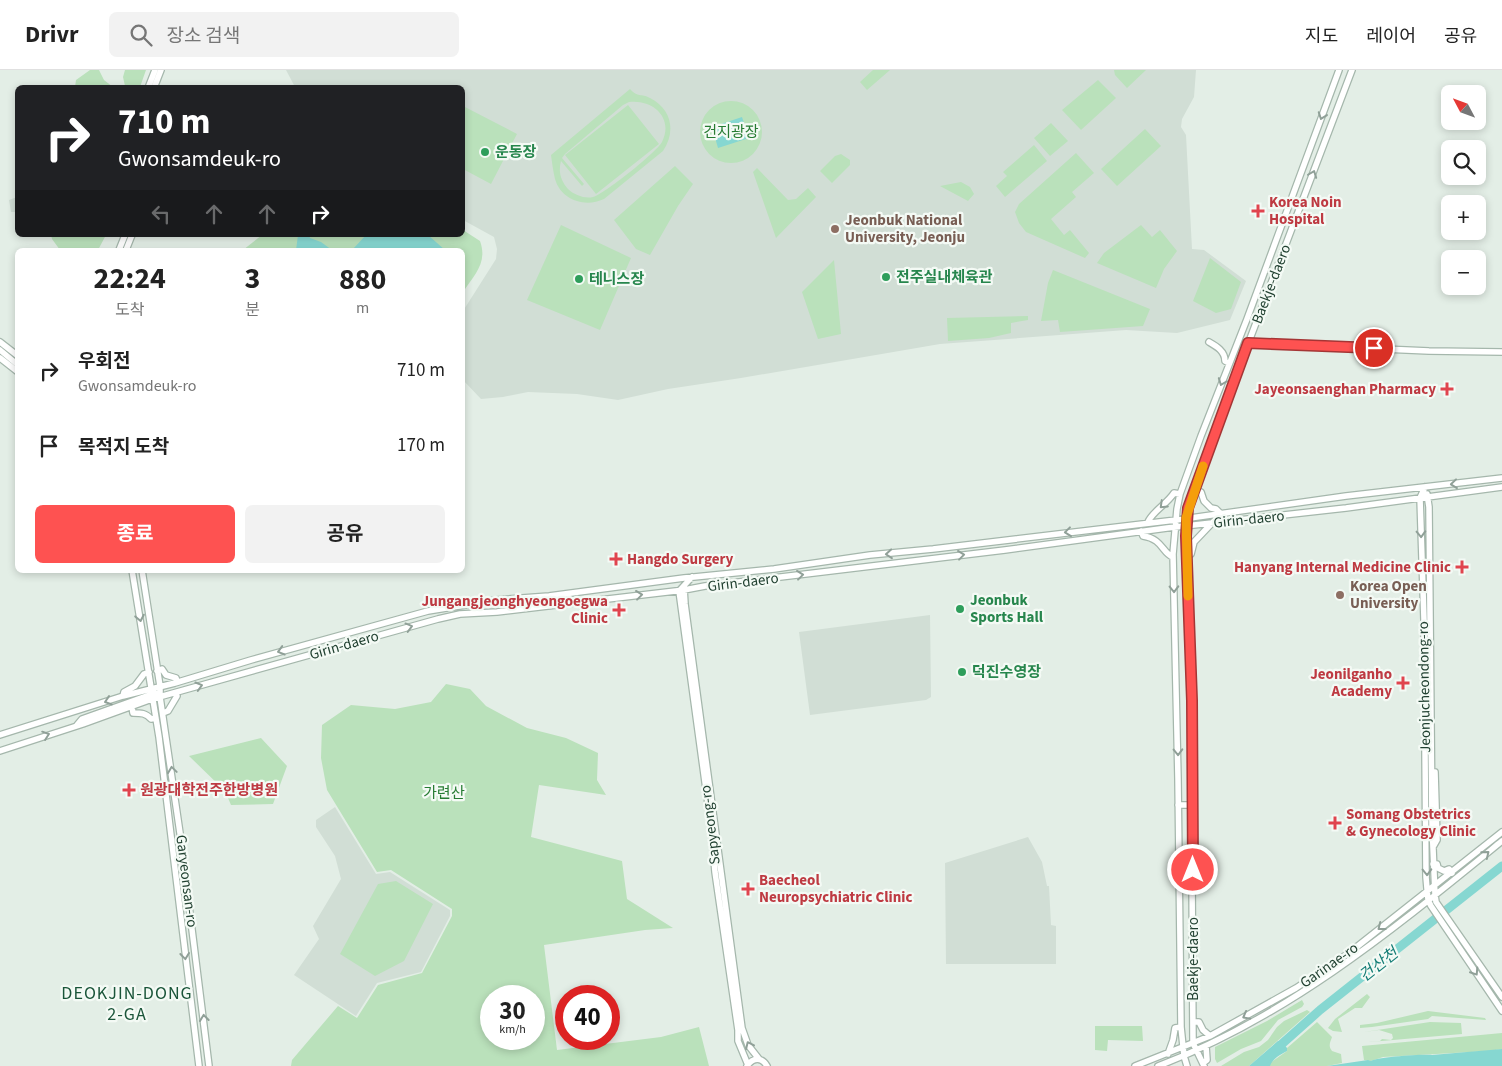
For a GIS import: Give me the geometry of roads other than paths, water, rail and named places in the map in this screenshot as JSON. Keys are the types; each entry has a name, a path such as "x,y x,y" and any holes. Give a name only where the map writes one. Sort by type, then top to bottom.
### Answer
{"street":[{"path":"149,85 154,70"},
{"path":"155,85 161,70"},
{"name":"Baekje-daero","path":"1187,1066 1181,1027 1173,557 1180,494 1339,70"},
{"name":"Baekje-daero","path":"1203,1064 1193,1043 1192,701 1186,518 1194,490 1248,343 1352,70"},
{"path":"0,342 14,350"},
{"path":"1209,342 1221,350 1225,360 1229,363"},
{"path":"1248,343 1429,351 1502,352"},
{"path":"0,350 15,362"},
{"path":"0,358 15,370"},
{"name":"Girin-daero","path":"0,735 123,696 155,692 176,693 460,614 497,612 1005,550 1142,531 1176,523 1186,518 1220,513 1502,478"},
{"name":"Jeonjucheondong-ro","path":"1425,487 1428,496 1432,849 1435,895"},
{"name":"Jeonjucheondong-ro","path":"1425,487 1420,498 1424,620 1428,891 1432,903"},
{"name":"Girin-daero","path":"0,751 132,707 155,692 177,682 428,611 491,601 549,596 692,577 782,568 870,555 1148,522 1186,525 1337,509 1502,487"},
{"path":"1194,490 1201,492 1204,501 1220,513"},
{"path":"1148,522 1150,517 1163,507 1174,493 1180,494"},
{"path":"1187,554 1191,554 1194,542 1213,522"},
{"path":"1142,531 1143,536 1156,540 1168,556 1173,557"},
{"path":"133,573 149,672 155,692"},
{"path":"142,573 157,670 155,692"},
{"path":"682,589 692,577"},
{"name":"Sapyeong-ro","path":"684,578 682,589 738,1041 748,1065 752,1060 759,1059"},
{"name":"Sapyeong-ro","path":"682,589 716,826 742,1028 748,1045 759,1059 768,1066"},
{"path":"143,635 146,638 155,692"},
{"path":"157,670 162,669 166,674 176,678 177,682"},
{"path":"123,696 124,692 134,686 144,674 149,672"},
{"path":"77,725 82,719 155,692"},
{"name":"Garyeonsan-ro","path":"155,692 163,713 179,824 209,1066"},
{"name":"Garyeonsan-ro","path":"155,692 156,718 199,1066"},
{"path":"163,713 168,711 177,696 176,693"},
{"path":"132,707 133,713 147,714 151,719 156,718"},
{"path":"1178,805 1192,805"},
{"name":"Garinae-ro","path":"1135,1066 1210,1036 1279,998 1349,953 1502,832"},
{"name":"Garinae-ro","path":"1158,1066 1197,1051 1294,998 1432,903 1435,895 1502,841"},
{"path":"1433,864 1437,864 1438,868 1444,871 1449,869 1452,873"},
{"path":"1432,903 1453,925 1502,997"},
{"path":"1432,903 1488,992 1502,1010"},
{"path":"1180,942 1192,942"},
{"path":"1193,1022 1199,1022 1203,1030 1210,1036"},
{"path":"1168,1054 1175,1028 1181,1027"},
{"path":"1203,1064 1207,1060 1206,1046"}],"water":[{"path":"742,117 749,138 718,148 712,127"},
{"path":"298,237 310,237 329,248 296,248"},
{"path":"364,237 430,237 443,248 354,248"},
{"path":"1278,1041 1281,1041 1287,1048 1287,1051 1275,1059 1270,1066 1249,1066"},
{"path":"1502,1049 1502,1066 1327,1066 1400,1056"}],"waterway":[{"name":"건산천","path":"1257,1066 1320,1010 1502,866"}],"place":[{"name":"운동장","path":"485,152"},
{"name":"Korea Noin Hospital","path":"1258,211"},
{"name":"Jeonbuk National University, Jeonju","path":"835,229"},
{"name":"전주실내체육관","path":"886,277"},
{"name":"테니스장","path":"579,279"},
{"name":"Jayeonsaenghan Pharmacy","path":"1447,389"},
{"name":"Hangdo Surgery","path":"616,559"},
{"name":"Hanyang Internal Medicine Clinic","path":"1462,567"},
{"name":"Korea Open University","path":"1340,595"},
{"name":"Jeonbuk Sports Hall","path":"960,609"},
{"name":"Jungangjeonghyeongoegwa Clinic","path":"619,610"},
{"name":"덕진수영장","path":"962,672"},
{"name":"Jeonilganho Academy","path":"1403,683"},
{"name":"원광대학전주한방병원","path":"129,790"},
{"name":"Somang Obstetrics & Gynecology Clinic","path":"1335,823"},
{"name":"Baecheol Neuropsychiatric Clinic","path":"748,889"}],"district":[{"name":"DEOKJIN-DONG 2-GA","path":"127,1003"}],"park label":[{"name":"건지광장","path":"731,132"},
{"name":"가련산","path":"444,793"}]}
